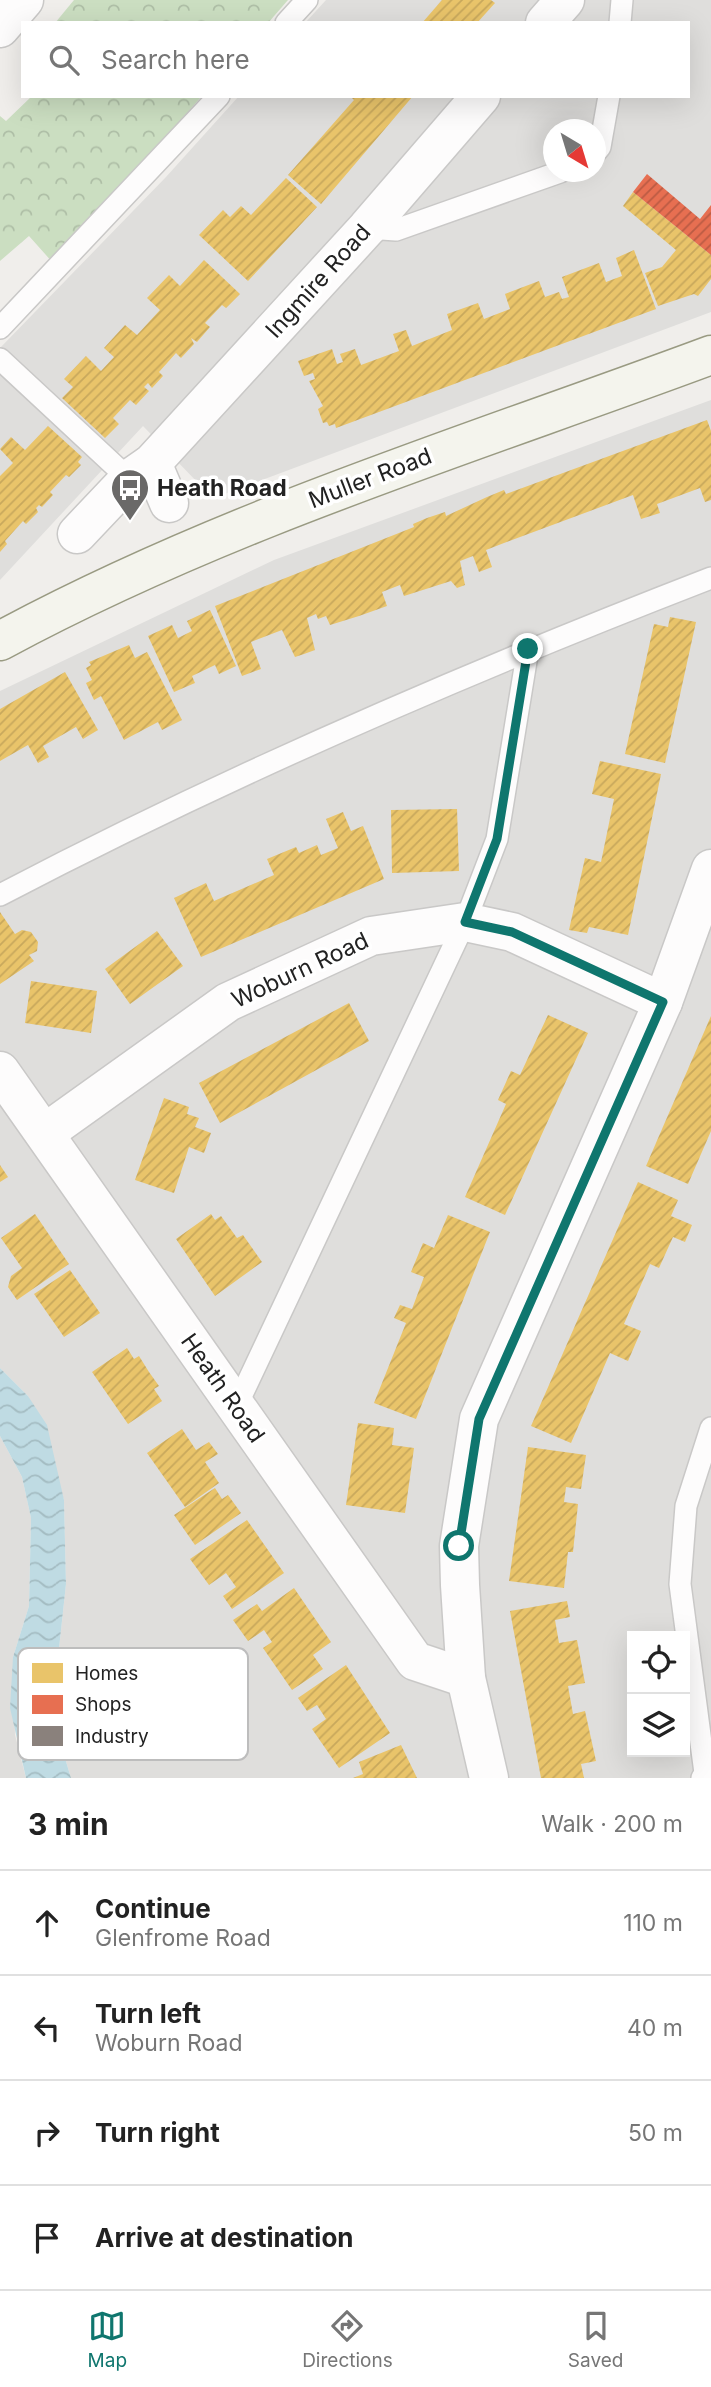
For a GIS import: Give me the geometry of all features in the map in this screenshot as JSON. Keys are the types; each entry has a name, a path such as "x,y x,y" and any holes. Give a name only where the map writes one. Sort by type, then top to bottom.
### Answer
{"main road":[{"name":"Muller Road","path":"0,641 177,556 367,478 711,355"}],"street":[{"path":"0,28 24,0"},
{"path":"547,21 565,0"},
{"name":"Ingmire Road","path":"77,534 140,471 367,228 479,98"},
{"path":"140,471 169,503"},
{"path":"489,1778 466,1678 459,1546 479,1419 663,1002 711,869"},
{"name":"Woburn Road","path":"45,1133 239,997 371,936 465,922 512,932 663,1002"},
{"name":"Heath Road","path":"0,1071 415,1661 466,1678"}],"lane":[{"path":"288,21 307,0"},
{"path":"620,21 622,0"},
{"path":"0,328 217,98"},
{"path":"605,119 609,98"},
{"path":"367,228 396,230 543,178"},
{"path":"0,359 140,471"},
{"path":"0,895 141,821 272,760 528,649 711,578"},
{"path":"236,1407 465,922 497,839 528,649"},
{"path":"702,1778 705,1773 680,1584 686,1506 711,1428"}],"shaded area":[{"path":"326,0 711,0 711,312 222,495 201,486 143,426 0,580 0,348 166,177 237,98 690,98 690,21 307,21"},
{"path":"711,400 711,1778 71,1778 66,1760 248,1760 248,1648 59,1648 66,1584 64,1500 28,1396 0,1368 0,691 274,560"},
{"path":"0,1436 22,1477 31,1518 29,1606 13,1657 15,1735 18,1760 21,1760 26,1778 0,1778"}],"green space":[{"path":"74,0 288,0 270,21 57,21"},
{"path":"30,98 200,98 54,264 29,236 0,261 0,116 6,121"}],"water":[{"path":"0,1368 28,1396 47,1425 64,1500 66,1584 59,1648 18,1648 18,1743 10,1708 13,1657 29,1606 31,1518 22,1477 0,1436"},
{"path":"22,1760 66,1760 71,1778 26,1778"}],"building: Homes":[{"path":"442,0 491,0 495,3 479,21 424,21"},
{"path":"352,98 411,98 321,204 288,175 354,100"},
{"path":"286,178 317,207 248,281 199,235 223,210 230,217 241,206 251,215"},
{"path":"633,192 711,255 711,279 698,296 694,294 658,306 645,273 662,267 676,250 623,206"},
{"path":"634,250 656,309 336,428 335,424 329,426 327,422 323,423 318,409 323,406 309,381 315,379 313,373 304,376 298,361 332,349 337,364 343,362 340,354 355,349 361,365 399,351 393,334 406,330 412,346 452,330 447,314 478,303 484,319 510,309 505,294 539,281 545,297 559,292 562,299 569,297 562,277 599,263 606,282 622,276 616,258"},
{"path":"204,260 240,294 226,308 222,305 205,323 210,327 197,342 191,338 194,344 181,358 176,353 159,372 163,376 152,388 148,383 144,387 149,391 136,405 130,400 113,418 119,424 105,438 62,398 73,387 64,379 86,356 101,371 114,357 104,348 125,325 137,335 160,310 147,298 169,275 180,286"},
{"path":"707,420 711,431 711,500 705,502 700,488 657,504 660,513 641,519 633,495 504,543 486,550 492,567 479,572 473,556 460,561 465,585 457,588 451,581 404,596 400,585 382,592 387,606 359,616 330,625 326,616 318,619 316,614 307,618 315,650 295,657 282,630 251,642 261,669 242,676 215,606 414,527 413,524 427,518 445,512 446,516 504,490 506,494"},
{"path":"48,426 82,457 78,462 81,465 69,477 66,475 50,492 53,495 42,507 39,505 36,508 38,512 26,524 23,521 5,541 7,544 0,552 0,476 13,463 0,449 11,437 25,450"},
{"path":"210,610 236,666 219,674 215,665 192,676 195,683 174,692 148,636 172,625 178,638 192,631 187,621"},
{"path":"670,617 696,622 665,763 625,754 654,624 668,627"},
{"path":"129,645 135,658 147,652 182,720 162,730 158,722 124,740 101,696 94,700 86,683 92,680 86,668 91,665 89,662"},
{"path":"65,672 98,730 83,739 76,727 43,746 49,757 38,763 28,745 0,761 0,709"},
{"path":"600,761 661,774 628,935 589,927 587,933 569,930 585,858 601,862 614,799 592,794"},
{"path":"457,809 459,871 392,873 391,810"},
{"path":"343,812 351,831 363,826 384,879 201,957 174,898 206,883 214,901 274,875 267,859 296,847 299,853 317,845 321,855 338,848 326,819"},
{"path":"0,912 15,934 22,930 31,932 38,942 37,951 29,955 34,961 0,984"},
{"path":"157,931 183,966 130,1004 105,969"},
{"path":"31,981 97,991 91,1033 25,1023"},
{"path":"349,1003 369,1041 220,1123 199,1083"},
{"path":"548,1015 588,1033 505,1215 465,1197 506,1104 498,1100 511,1071 520,1075"},
{"path":"711,1016 711,1131 688,1184 646,1166"},
{"path":"164,1098 189,1107 187,1114 199,1118 195,1127 211,1133 204,1153 189,1147 174,1193 135,1180"},
{"path":"0,1165 8,1177 0,1182"},
{"path":"638,1182 678,1200 671,1216 692,1225 685,1242 673,1237 659,1268 650,1264 624,1324 641,1331 628,1361 610,1353 571,1443 531,1426"},
{"path":"35,1214 69,1264 17,1300 8,1287 11,1276 22,1268 1,1238"},
{"path":"211,1214 215,1220 221,1216 237,1238 243,1235 262,1262 215,1296 176,1239"},
{"path":"448,1215 490,1232 416,1419 374,1403 406,1323 394,1318 400,1305 412,1309 424,1277 411,1272 423,1243 434,1248"},
{"path":"70,1270 100,1313 64,1337 34,1294"},
{"path":"127,1348 134,1359 139,1356 159,1386 154,1389 162,1401 128,1424 92,1372"},
{"path":"358,1423 394,1428 392,1445 414,1448 405,1513 346,1505"},
{"path":"182,1429 196,1450 209,1442 218,1454 205,1462 219,1483 185,1507 147,1453"},
{"path":"528,1447 586,1455 581,1489 566,1487 564,1502 578,1504 573,1552 568,1552 564,1588 509,1581"},
{"path":"215,1488 222,1499 228,1495 241,1513 195,1545 174,1515"},
{"path":"247,1520 284,1573 232,1609 223,1596 236,1587 226,1573 209,1585 190,1559"},
{"path":"294,1588 331,1642 313,1655 323,1669 292,1690 263,1648 272,1642 264,1630 248,1641 233,1620 257,1604 262,1611"},
{"path":"567,1601 570,1617 555,1620 559,1643 577,1640 585,1683 568,1686 573,1714 585,1711 596,1761 581,1764 584,1778 541,1778 510,1611"},
{"path":"346,1665 390,1733 339,1768 312,1729 326,1719 317,1705 307,1711 298,1698"},
{"path":"401,1745 417,1778 353,1778 363,1774 359,1762"}],"building: Shops":[{"path":"647,174 700,219 711,205 711,255 633,192"}],"place":[{"name":"Heath Road","path":"130,522"}],"route":[{"path":"459,1546 479,1419 663,1002 512,932 465,922 497,839 528,649"}]}
